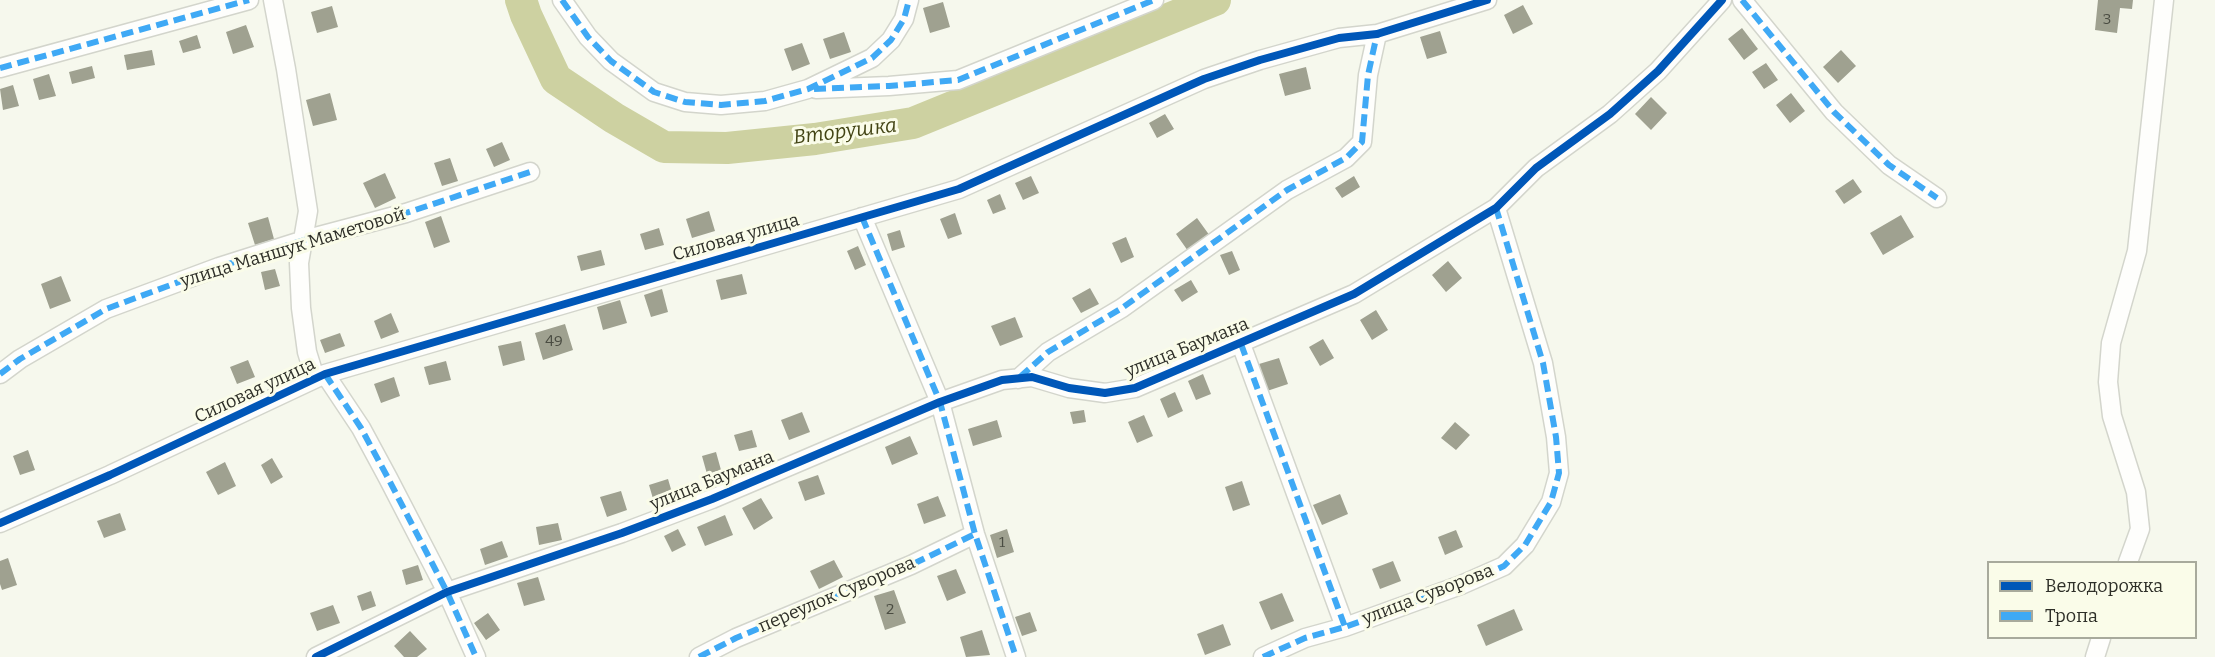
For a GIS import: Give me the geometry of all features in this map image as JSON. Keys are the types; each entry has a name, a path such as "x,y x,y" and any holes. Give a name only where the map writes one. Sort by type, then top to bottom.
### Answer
{"street":[{"path":"0,68 249,0"},
{"path":"273,0 308,211 299,264 301,308 307,352 320,376 361,428 447,592 476,657"},
{"path":"562,0 588,38 611,61 654,92 685,102 721,105 765,101 808,89 872,58 891,40 904,19 909,0"},
{"path":"808,89 889,86 958,80 1154,0"},
{"name":"Силовая улица","path":"0,523 110,475 320,376 959,189 1204,79 1260,60 1339,38 1377,34 1487,0"},
{"name":"улица Баумана","path":"316,657 447,592 622,533 712,499 940,402 1002,380 1032,377 1069,388 1105,393 1135,388 1354,294 1496,208 1536,168 1610,114 1658,72 1722,0"},
{"path":"1742,0 1834,112 1889,165 1937,198"},
{"path":"2128,561 2140,529 2136,492 2112,416 2108,382 2111,343 2137,252 2164,0"},
{"path":"1018,379 1048,352 1122,308 1287,190 1346,158 1362,142 1368,75 1377,34"},
{"name":"улица Маншук Маметовой","path":"0,374 20,359 106,309 219,267 304,240 406,213 530,172"},
{"name":"улица Суворова","path":"1263,657 1305,638 1346,627 1461,585 1504,566 1524,545 1551,502 1559,473 1557,437 1543,363 1496,208"},
{"path":"862,217 940,402 975,534 1016,657"},
{"path":"1241,344 1346,627"},
{"name":"переулок Суворова","path":"699,657 736,638 911,565 975,534"},
{"path":"2095,657 2102,639"}],"building":[{"path":"2098,0 2133,0 2132,9 2120,8 2117,33 2095,30"},
{"path":"943,2 950,27 930,33 923,8"},
{"path":"1523,5 1533,24 1513,34 1504,15"},
{"path":"332,6 338,27 317,33 311,12"},
{"path":"246,25 254,47 233,54 226,32"},
{"path":"1742,28 1758,49 1744,60 1728,39"},
{"path":"1440,31 1447,53 1427,59 1420,37"},
{"path":"844,32 851,52 830,59 823,39"},
{"path":"197,35 201,48 183,53 179,41"},
{"path":"802,43 810,64 792,71 784,49"},
{"path":"152,50 155,65 127,70 124,55"},
{"path":"1841,50 1856,66 1838,83 1823,67"},
{"path":"1766,63 1778,80 1764,89 1752,72"},
{"path":"92,66 95,78 72,84 69,72"},
{"path":"1306,67 1311,89 1285,96 1279,74"},
{"path":"49,74 56,96 39,100 33,79"},
{"path":"13,85 19,106 3,110 0,89"},
{"path":"330,93 337,120 313,126 306,100"},
{"path":"1791,93 1805,111 1790,123 1776,105"},
{"path":"1651,97 1667,113 1651,130 1635,114"},
{"path":"1165,114 1174,129 1157,138 1149,123"},
{"path":"502,142 510,160 494,167 486,149"},
{"path":"450,158 458,181 442,186 434,163"},
{"path":"385,173 396,198 375,208 363,183"},
{"path":"1031,176 1039,193 1023,200 1015,183"},
{"path":"1354,176 1360,187 1342,198 1335,188"},
{"path":"1853,179 1862,192 1844,204 1835,191"},
{"path":"1000,194 1006,209 993,214 987,200"},
{"path":"709,211 715,231 692,238 686,219"},
{"path":"955,213 962,234 948,239 940,219"},
{"path":"1901,215 1914,237 1883,255 1870,233"},
{"path":"441,216 450,242 434,248 425,222"},
{"path":"268,217 274,239 255,245 248,223"},
{"path":"1197,218 1210,236 1188,251 1176,234"},
{"path":"659,228 664,245 645,250 640,234"},
{"path":"900,230 905,247 892,251 887,234"},
{"path":"1126,237 1134,257 1121,263 1112,243"},
{"path":"858,246 866,265 855,270 847,251"},
{"path":"601,250 605,265 581,271 577,256"},
{"path":"1232,251 1240,270 1229,275 1220,255"},
{"path":"1448,261 1462,278 1446,292 1432,275"},
{"path":"275,269 280,286 265,290 261,272"},
{"path":"742,274 747,294 721,300 716,280"},
{"path":"61,276 71,301 50,309 41,284"},
{"path":"1191,280 1198,292 1182,302 1174,290"},
{"path":"1090,288 1099,304 1081,313 1072,298"},
{"path":"662,289 668,312 651,317 644,295"},
{"path":"620,300 627,323 603,330 597,307"},
{"path":"1376,310 1388,330 1372,340 1360,320"},
{"path":"391,313 399,332 381,339 374,321"},
{"path":"1015,317 1023,337 1000,346 991,326"},
{"path":"565,324 573,350 543,360 535,333"},
{"path":"340,333 345,346 325,353 320,340"},
{"path":"1323,339 1334,358 1320,366 1309,347"},
{"path":"521,341 525,360 503,366 498,346"},
{"path":"1279,358 1288,384 1267,391 1259,364"},
{"path":"248,360 255,377 237,384 230,367"},
{"path":"446,361 451,380 429,385 424,367"},
{"path":"1203,374 1211,394 1196,400 1188,381"},
{"path":"394,377 400,396 381,403 374,384"},
{"path":"1175,392 1183,411 1168,418 1160,399"},
{"path":"1084,410 1086,422 1073,424 1070,412"},
{"path":"802,412 810,432 789,440 781,420"},
{"path":"1144,415 1153,436 1137,443 1128,422"},
{"path":"997,420 1002,437 973,446 968,429"},
{"path":"1455,422 1470,435 1456,450 1441,438"},
{"path":"752,430 757,447 739,451 734,435"},
{"path":"910,436 918,454 892,465 885,447"},
{"path":"28,450 35,470 20,475 13,456"},
{"path":"716,452 721,470 707,474 702,456"},
{"path":"272,458 283,477 271,484 261,465"},
{"path":"225,462 236,486 218,495 206,472"},
{"path":"818,475 825,494 805,501 798,482"},
{"path":"668,479 673,496 654,502 649,485"},
{"path":"1242,481 1250,505 1233,511 1225,487"},
{"path":"621,491 627,510 607,517 600,497"},
{"path":"1340,494 1348,514 1322,525 1313,505"},
{"path":"938,496 946,516 924,524 917,504"},
{"path":"761,498 773,518 754,530 742,508"},
{"path":"120,513 126,530 104,538 97,521"},
{"path":"725,515 733,535 705,546 697,527"},
{"path":"558,523 562,540 539,545 536,527"},
{"path":"678,529 686,545 672,552 664,536"},
{"path":"1007,529 1014,552 997,558 990,535"},
{"path":"1456,530 1463,547 1445,555 1438,537"},
{"path":"502,541 508,557 485,565 480,549"},
{"path":"8,558 17,585 2,590 0,561"},
{"path":"834,560 843,577 819,589 810,571"},
{"path":"1393,561 1401,581 1380,589 1372,569"},
{"path":"418,565 423,580 406,585 402,570"},
{"path":"956,569 966,593 947,601 937,576"},
{"path":"538,577 545,600 524,606 517,583"},
{"path":"894,590 906,623 885,630 874,596"},
{"path":"371,591 376,606 362,611 357,596"},
{"path":"1282,593 1294,621 1271,630 1259,602"},
{"path":"333,605 340,623 317,631 310,613"},
{"path":"1514,609 1523,630 1486,646 1477,625"},
{"path":"1030,612 1037,631 1022,636 1015,617"},
{"path":"488,613 500,630 486,640 474,623"},
{"path":"1223,624 1231,645 1205,655 1197,634"},
{"path":"982,630 990,655 966,657 960,637"},
{"path":"410,631 427,649 417,657 404,657 394,646"}],"waterway":[{"name":"Вторушка","path":"521,0 556,79 614,118 664,147 727,148 815,139 913,123 1215,0"}],"marked path":[{"path":"0,68 249,0"},
{"path":"562,0 588,37 611,61 654,92 685,102 721,105 765,101 808,89 872,58 891,40 904,19 909,0"},
{"path":"814,89 958,80 1154,0"},
{"path":"1742,0 1834,112 1889,165 1937,198"},
{"path":"1020,377 1048,352 1122,308 1287,190 1346,158 1362,142 1368,75 1377,34"},
{"path":"0,374 20,359 106,309 219,267 304,240 406,213 530,172"},
{"path":"1263,657 1305,638 1345,627 1461,585 1504,566 1525,545 1551,502 1559,473 1556,437 1543,363 1496,208"},
{"path":"862,217 940,402 975,534 1016,657"},
{"path":"1241,344 1345,627"},
{"path":"325,374 361,428 388,478 447,592 476,657"},
{"path":"699,657 736,638 911,565 975,534"}],"cycle path":[{"path":"0,523 110,475 325,374 959,189 1204,79 1260,60 1339,38 1377,34 1487,0"},
{"path":"316,657 447,592 622,533 712,499 940,402 1002,380 1032,377 1069,388 1105,393 1135,388 1354,294 1496,208 1536,168 1610,114 1658,71 1722,0"}]}
